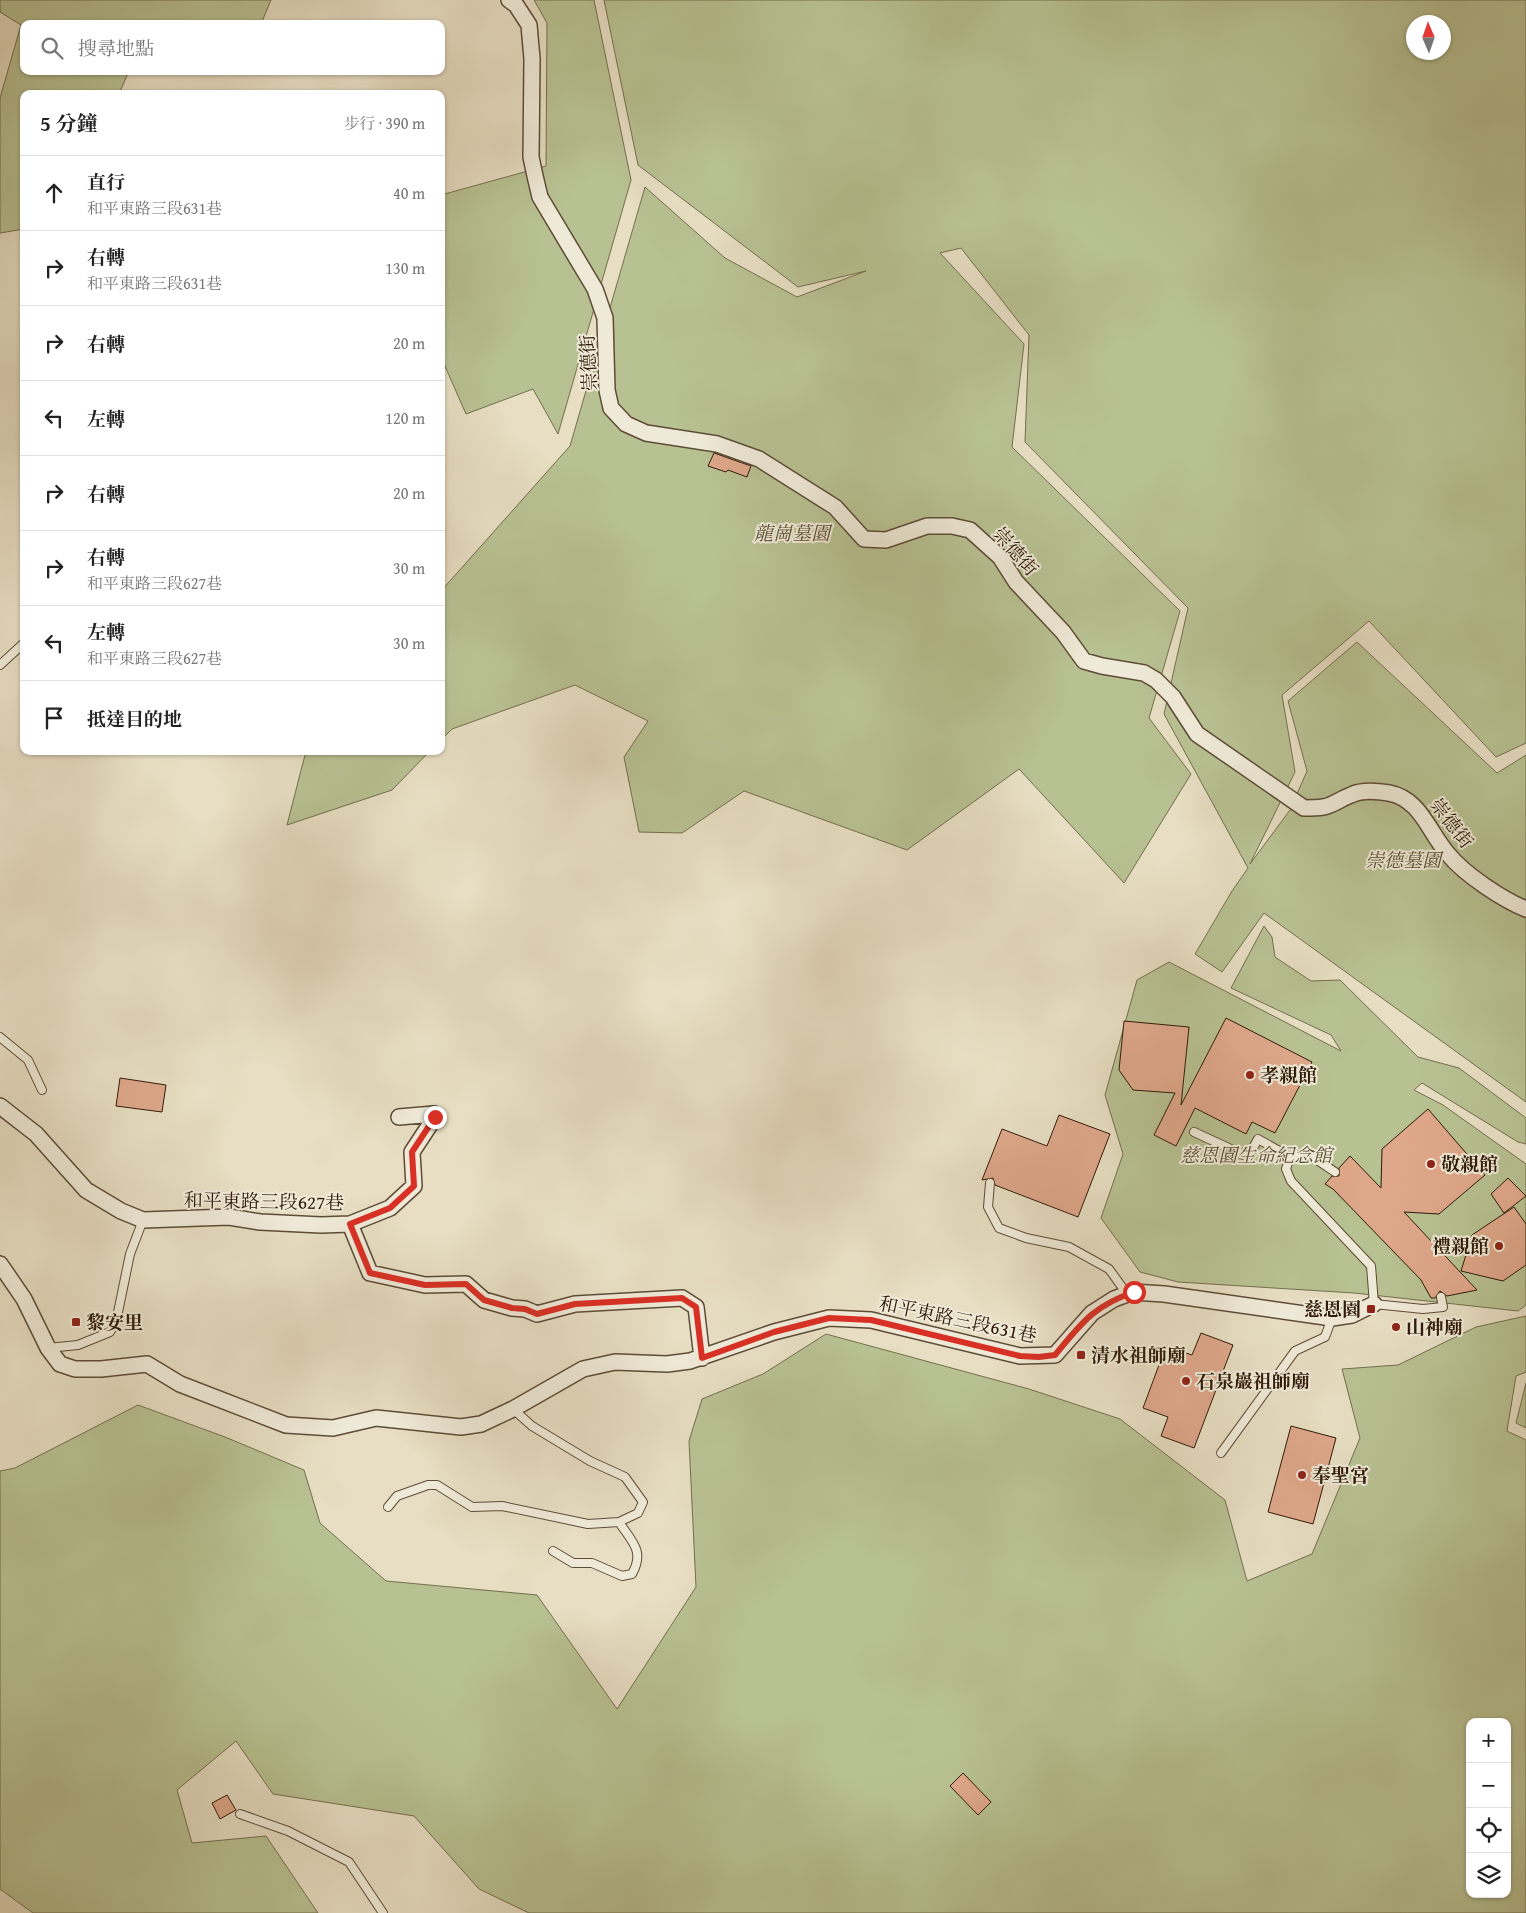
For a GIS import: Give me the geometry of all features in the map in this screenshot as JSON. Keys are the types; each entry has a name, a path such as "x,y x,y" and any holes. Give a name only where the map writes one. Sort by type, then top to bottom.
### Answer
{"street":[{"name":"崇德街","path":"509,0 516,5 529,25 532,59 531,157 534,176 540,197 595,289 605,318 607,390 611,408 626,424 646,433 717,444 748,454 823,498 835,507 864,539 886,540 927,526 952,526 970,530 1000,557 1016,582 1058,627 1084,661 1144,673 1156,680 1173,697 1197,734 1304,808 1325,808 1353,793 1374,791 1391,793 1408,801 1420,812 1448,855 1472,876 1515,905 1526,908"},
{"name":"和平東路三段627巷","path":"0,1106 36,1134 86,1190 121,1211 143,1220 230,1216 260,1222 322,1225 350,1224 390,1208 414,1186 412,1152 435,1117 434,1114 399,1117"},
{"path":"350,1224 370,1273 425,1285 466,1284 484,1300 512,1308 525,1309 537,1314 575,1304 682,1298 696,1307 702,1358"},
{"name":"和平東路三段631巷","path":"0,1264 24,1299 48,1348 60,1364 75,1369 101,1369 147,1364 180,1384 286,1425 333,1428 376,1418 462,1427 481,1424 513,1409 583,1368 615,1362 667,1364 702,1358 774,1332 829,1318 871,1320 1020,1356 1039,1357 1055,1355 1092,1312 1114,1299 1134,1292 1164,1294 1332,1318 1352,1315 1374,1304"}],"lane":[{"path":"0,665 20,647"},
{"path":"0,1037 28,1060 42,1090"},
{"path":"1194,1132 1248,1157 1258,1139 1290,1156"},
{"path":"1335,1172 1304,1154 1297,1153 1290,1156 1286,1169 1291,1181 1372,1266 1374,1304 1423,1309 1443,1307 1441,1297"},
{"path":"990,1183 988,1207 1000,1228 1026,1238 1069,1247 1109,1269 1127,1294"},
{"path":"48,1348 78,1345 110,1332 116,1322 130,1254 143,1220"},
{"path":"1221,1453 1295,1351 1325,1337 1332,1318"},
{"path":"388,1507 397,1496 428,1485 437,1484 472,1508 502,1506 588,1524 619,1522 638,1512 643,1502 625,1477 590,1461 532,1426 513,1409"},
{"path":"553,1551 573,1563 592,1563 622,1576 632,1574 638,1562 637,1550 619,1522"},
{"path":"240,1814 288,1831 349,1862 383,1913"}],"green space":[{"path":"0,0 271,0 263,20 20,20 20,24 0,12"},
{"path":"534,0 594,0 631,180 558,434 533,389 466,414 445,366 445,194 546,166 547,23"},
{"path":"604,0 1526,0 1526,743 1496,757 1369,621 1282,695 1295,772 1250,864 1290,810 1307,771 1288,701 1357,642 1497,773 1526,755 1526,1102 1264,913 1222,972 1195,954 1232,891 1248,868 1164,714 1188,608 1025,442 1029,335 961,248 940,253 1024,344 1012,447 1180,611 1149,718 1191,774 1124,883 1019,769 907,850 744,791 682,833 639,832 624,757 648,721 575,685 452,729 445,736 445,587 570,446 645,187 725,258 797,297 866,271 798,287 638,165"},
{"path":"20,28 20,75 127,75 121,90 20,90 20,230 0,233 0,98"},
{"path":"305,755 426,755 392,790 287,825"},
{"name":"慈恩園生命紀念館","path":"1264,926 1272,937 1275,957 1311,981 1340,980 1418,1057 1459,1068 1526,1118 1526,1144 1518,1142 1422,1083 1414,1090 1443,1105 1526,1164 1526,1305 1518,1311 1354,1293 1178,1282 1140,1272 1101,1218 1123,1154 1105,1095 1137,980 1169,962 1341,1051 1331,1035 1231,988"},
{"path":"1526,1316 1526,1372 1516,1376 1507,1431 1526,1440 1526,1913 529,1913 479,1889 414,1816 273,1794 236,1741 177,1790 192,1843 266,1836 318,1913 33,1913 0,1889 0,1471 15,1468 138,1405 225,1437 304,1470 320,1523 386,1581 537,1595 617,1709 696,1587 689,1441 702,1399 763,1374 826,1334 1029,1389 1120,1419 1225,1500 1247,1581 1312,1554 1360,1438 1342,1369 1398,1365 1476,1327"},
{"path":"1526,1383 1526,1428 1516,1423"}],"building":[{"path":"714,453 751,466 747,477 728,470 726,472 708,466"},
{"path":"1226,1018 1312,1062 1275,1133 1252,1122 1246,1134 1195,1108 1176,1146 1154,1135 1175,1093 1133,1090 1119,1070 1124,1021 1189,1027 1181,1105"},
{"path":"120,1078 166,1085 162,1112 116,1106"},
{"path":"1428,1109 1485,1175 1439,1214 1404,1212 1477,1290 1447,1296 1440,1291 1435,1298 1431,1298 1421,1280 1333,1189 1325,1184 1332,1176 1339,1176 1339,1168 1350,1156 1381,1188 1382,1149"},
{"path":"1059,1115 1110,1134 1078,1217 995,1185 993,1178 982,1180 1002,1129 1047,1146"},
{"path":"1508,1178 1526,1196 1504,1213 1491,1194"},
{"name":"禮親館","path":"1514,1207 1526,1224 1526,1265 1503,1281 1461,1271 1472,1235"},
{"name":"石泉巖祖師廟","path":"1201,1333 1233,1345 1194,1448 1161,1436 1168,1417 1143,1408 1166,1346 1192,1355"},
{"name":"奉聖宮","path":"1291,1426 1336,1438 1313,1524 1268,1512"},
{"path":"963,1773 991,1802 978,1815 950,1786"},
{"path":"227,1795 236,1810 220,1819 212,1803"}],"place":[{"name":"孝親館","path":"1250,1075"},
{"name":"敬親館","path":"1431,1164"},
{"name":"禮親館","path":"1499,1246"},
{"name":"慈恩園","path":"1371,1309"},
{"name":"黎安里","path":"76,1322"},
{"name":"山神廟","path":"1396,1327"},
{"name":"清水祖師廟","path":"1081,1355"},
{"name":"石泉巖祖師廟","path":"1186,1381"},
{"name":"奉聖宮","path":"1302,1475"}],"route":[{"path":"435,1117 412,1152 414,1186 390,1208 350,1224 370,1273 425,1285 466,1284 484,1300 512,1308 525,1309 537,1314 575,1304 682,1298 696,1307 702,1358 774,1332 829,1318 871,1320 1020,1356 1039,1357 1055,1355 1092,1312 1114,1299 1134,1292"}],"park label":[{"name":"龍崗墓園","path":"792,533"},
{"name":"崇德墓園","path":"1403,860"}]}
